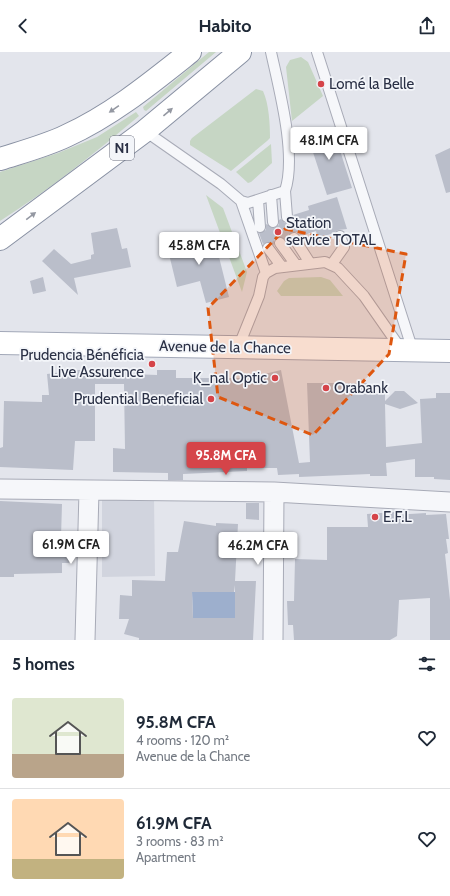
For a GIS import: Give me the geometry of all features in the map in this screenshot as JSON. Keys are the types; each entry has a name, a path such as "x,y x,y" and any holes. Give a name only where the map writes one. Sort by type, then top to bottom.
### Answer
{"main road":[{"name":"N1","path":"0,159 35,149 66,136 103,117 151,83 190,52"},
{"name":"N1","path":"0,239 145,131 240,52"},
{"name":"Avenue de la Chance","path":"0,343 450,351"}],"street":[{"path":"0,489 274,492 450,502"},
{"path":"85,640 89,491"},
{"path":"273,640 274,492"}],"lane":[{"path":"271,52 287,131 289,181 285,191 287,217"},
{"path":"317,52 407,351"},
{"path":"145,131 221,184 241,201 248,203 285,191"},
{"path":"271,196 273,222"},
{"path":"258,200 260,227"},
{"path":"241,201 266,273"},
{"path":"332,264 344,247 340,236"},
{"path":"294,238 310,263"},
{"path":"280,243 296,265"},
{"path":"268,248 282,267"},
{"path":"238,348 259,296 262,277 266,273 282,267 325,262 332,264 364,296 407,351"}],"highlighted area":[{"path":"285,229 406,254 389,354 313,435 218,397 208,308"}],"shaded area":[{"path":"102,497 154,497 155,576 102,577"}],"green space":[{"path":"209,52 216,52 146,111 144,110 143,107"},
{"path":"301,57 308,62 323,96 292,121 286,67 290,60"},
{"path":"256,89 263,91 267,102 270,138 267,141 231,171 190,145 192,138"},
{"path":"136,112 139,116 89,157 36,197 0,221 0,172 58,153 97,137"},
{"path":"271,144 272,163 248,183 236,172"},
{"path":"206,195 223,208 247,272 242,292"},
{"path":"321,277 330,280 343,296 281,296 277,291 284,281 289,278"}],"water":[{"path":"192,592 235,592 235,618 193,618"}],"building":[{"path":"329,127 334,142 337,141 352,188 327,195 307,134"},
{"path":"450,148 450,192 446,193 435,155"},
{"path":"337,197 347,229 338,230 334,233 318,238 316,231 301,236 297,232 293,232 288,235 288,241 279,237 274,240 274,245 268,242 263,244 259,233 266,230 266,224 274,228 279,225 279,220 281,219 285,223 290,223 293,215 309,210 308,206"},
{"path":"117,228 122,249 127,248 131,267 74,278 78,295 42,261 54,249 71,264 91,259 91,255 94,254 91,233"},
{"path":"191,233 193,240 211,236 216,254 218,253 229,297 206,303 200,281 177,287 168,250 176,249 173,236"},
{"path":"43,277 46,291 33,294 30,281"},
{"path":"79,370 130,370 130,374 157,375 157,370 176,370 176,378 248,378 281,370 299,463 310,462 307,383 367,383 365,394 385,394 385,401 395,391 404,391 418,403 400,409 385,404 386,447 422,443 420,399 436,398 436,393 450,393 450,480 434,479 434,477 415,477 415,459 386,463 387,476 370,476 370,474 299,477 299,474 278,475 277,468 247,468 247,471 183,474 183,480 168,480 168,473 113,472 113,448 125,449 124,384 95,384 95,441 75,441 73,470 0,467 0,448 3,447 4,401 42,402 42,395 49,395 47,374"},
{"path":"0,501 62,504 61,538 68,538 69,563 62,563 62,573 14,574 14,577 0,577"},
{"path":"246,503 259,503 259,520 246,519"},
{"path":"394,512 394,515 426,513 426,515 446,514 449,539 446,539 448,553 445,554 450,600 450,640 430,640 430,598 399,600 397,636 390,640 294,640 293,625 288,625 287,601 294,601 295,559 327,560 327,527 368,527 367,514"},
{"path":"184,521 216,526 216,523 238,524 235,581 256,581 253,640 139,640 139,638 124,634 129,619 119,619 120,595 132,596 132,580 165,581 167,552 178,552","holes":["235,585 235,618 193,618 192,592 234,592"]}],"place":[{"name":"Lomé la Belle","path":"321,84"},
{"name":"Station service TOTAL","path":"278,232"},
{"name":"Prudencia Bénéficia Live Assurence","path":"152,364"},
{"name":"K_nal Optic","path":"275,378"},
{"name":"Orabank","path":"326,388"},
{"name":"Prudential Beneficial","path":"211,399"},
{"name":"E.F.L","path":"375,517"}]}
